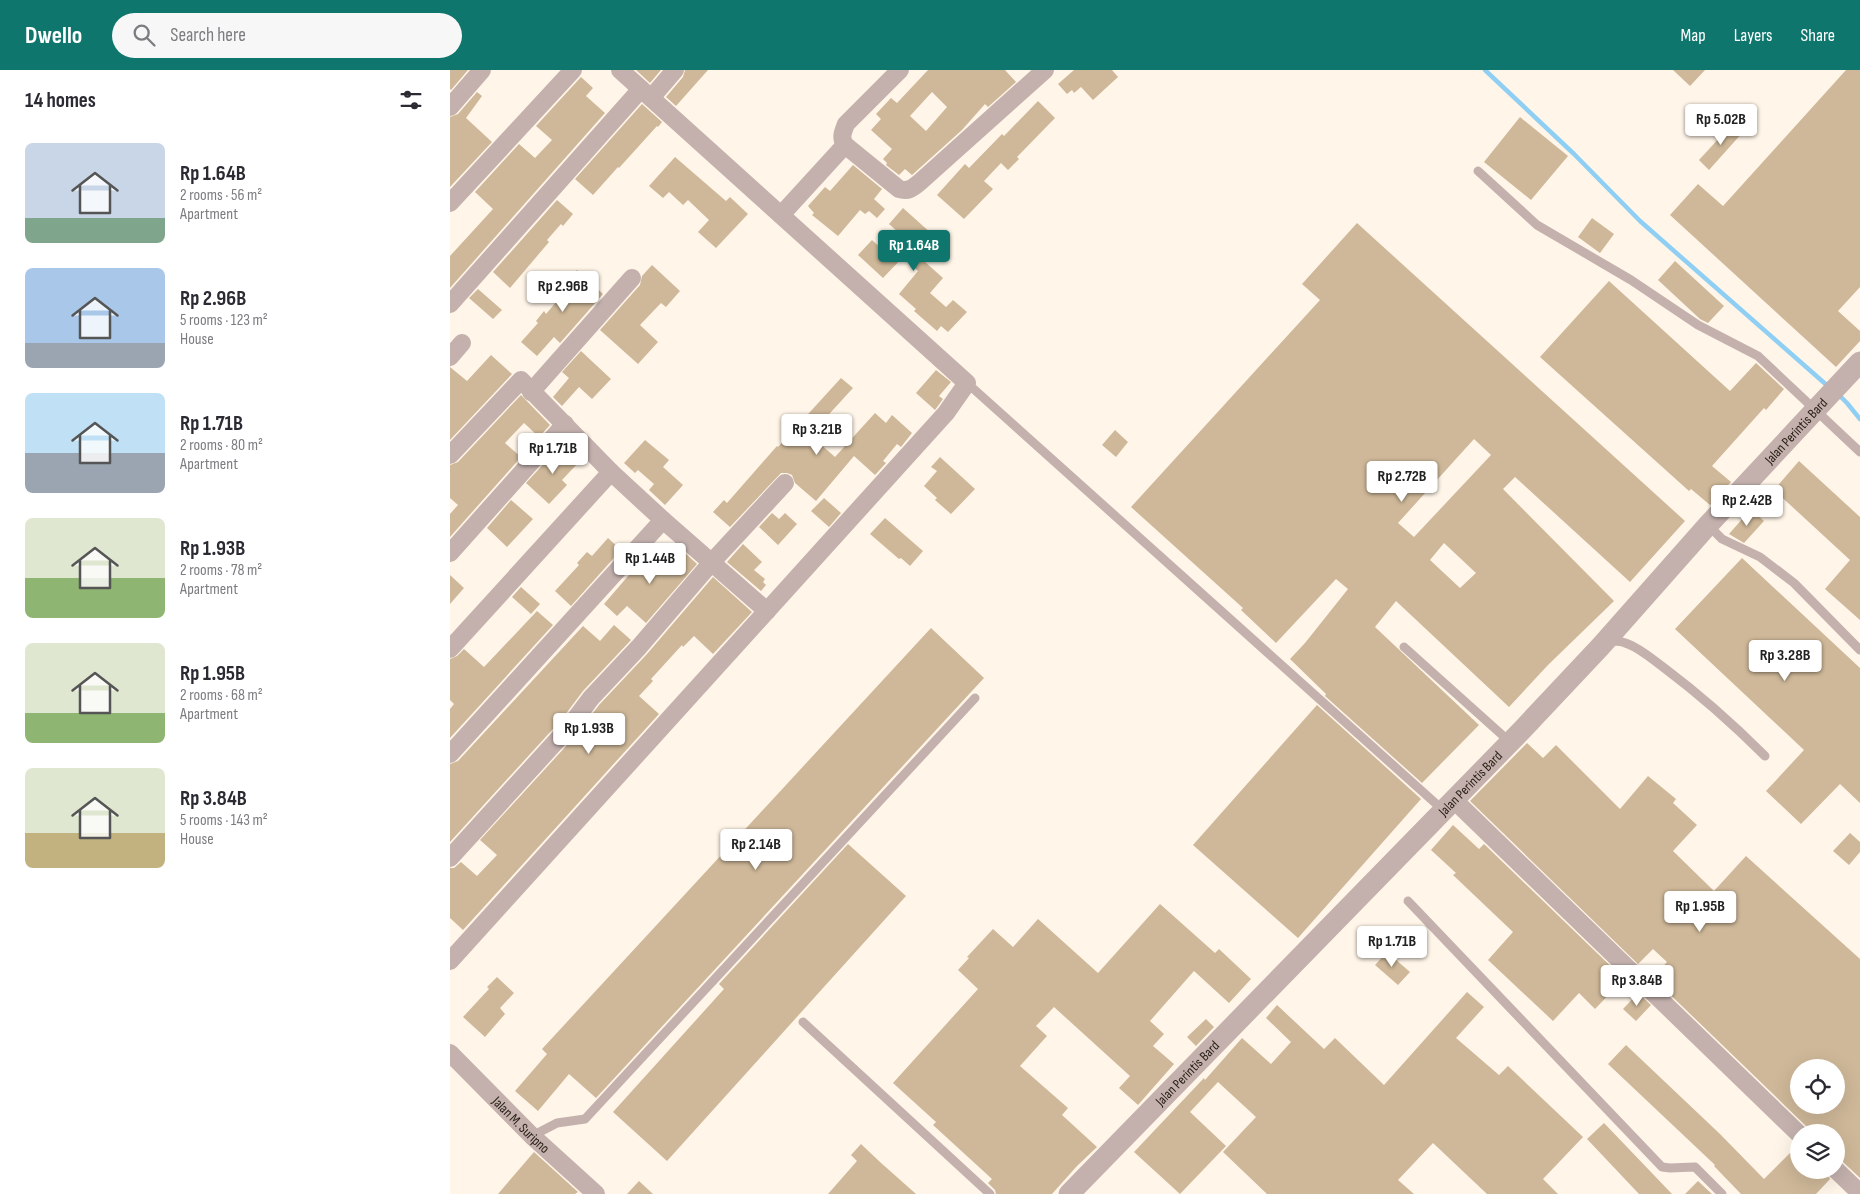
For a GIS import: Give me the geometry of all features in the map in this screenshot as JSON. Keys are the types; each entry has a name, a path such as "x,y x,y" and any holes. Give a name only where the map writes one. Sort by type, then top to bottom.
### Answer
{"street":[{"path":"450,107 482,70"},
{"path":"450,203 573,70"},
{"path":"450,961 946,413 966,382 620,70"},
{"path":"450,304 646,93 675,70"},
{"path":"900,70 846,124 842,132 842,140 845,145 898,189 905,191 912,189 1045,70"},
{"path":"781,215 845,145"},
{"path":"531,392 632,278"},
{"path":"450,357 462,343"},
{"name":"Jalan Perintis Bard","path":"1069,1194 1510,742 1601,646 1708,525 1860,362"},
{"path":"450,455 521,380 611,472 711,563 767,610"},
{"path":"450,552 565,424"},
{"path":"450,649 611,472"},
{"path":"450,858 570,726 591,698 639,647 711,563 785,483"},
{"path":"450,754 663,520"},
{"path":"1448,805 1790,1126"},
{"name":"Jalan M. Suripno","path":"450,1053 532,1136 596,1194"},
{"path":"1845,1179 1860,1193"}],"lane":[{"path":"1478,171 1537,225 1631,280 1698,325 1758,356 1821,404 1860,452"},
{"path":"966,382 1448,805"},
{"path":"1708,525 1722,539 1760,557 1794,583 1860,650"},
{"path":"1601,646 1615,641 1627,644 1644,653 1680,680 1745,736 1765,756"},
{"path":"1404,647 1510,742"},
{"path":"532,1136 558,1123 584,1119 975,698"},
{"path":"1408,901 1662,1167 1695,1167 1722,1194"},
{"path":"804,1022 990,1194"}],"building":[{"path":"450,70 468,70 451,90 450,89"},
{"path":"636,70 661,70 650,83"},
{"path":"685,70 708,70 676,106 666,97 683,77"},
{"path":"928,70 1005,70 1016,82 988,107 985,104 962,130 912,175 905,169 899,175 886,165 887,163 883,159 892,149 871,130 881,119 876,114 891,98 897,103","holes":["932,92 947,107 926,131 910,116"]},
{"path":"1074,70 1112,70 1118,77 1093,100 1081,87 1074,93 1072,90 1067,94 1058,84"},
{"path":"1673,70 1705,70 1690,86"},
{"path":"1846,70 1860,70 1860,287 1838,311 1860,331 1860,341 1836,367 1670,215 1698,184 1723,206"},
{"path":"581,77 593,88 586,96 605,113 450,288 450,256 493,209 475,192 519,144 535,158 552,140 536,126"},
{"path":"477,92 482,96 466,118 492,142 450,187 450,117 458,114"},
{"path":"1038,101 1055,118 1017,157 1019,159 1008,170 1001,163 984,181 993,189 964,219 937,195 965,164 969,168"},
{"path":"642,104 662,122 593,195 575,179"},
{"path":"1520,117 1568,156 1531,200 1484,162"},
{"path":"1733,123 1743,132 1709,170 1699,160"},
{"path":"675,157 726,201 730,197 748,214 716,248 698,232 709,220 688,200 683,205 669,192 663,198 649,186"},
{"path":"853,165 882,189 874,199 885,209 877,218 869,211 865,214 860,210 838,236 812,215 814,213 808,206 825,187 830,191"},
{"path":"557,200 573,214 547,240 549,242 510,288 493,272"},
{"path":"903,208 932,234 915,253 943,278 930,293 946,307 953,300 967,312 948,332 941,326 937,331 914,311 916,309 899,294 918,271 903,257 883,278 858,255 872,240 883,250 899,233 889,224"},
{"path":"1592,218 1614,234 1600,253 1578,237"},
{"path":"1357,223 1685,521 1630,582 1515,477 1503,489 1614,601 1548,665 1509,707 1396,601 1375,627 1479,725 1422,783 1325,696 1326,694 1290,659 1348,589 1336,579 1276,643 1241,610 1243,608 1131,507 1320,300 1302,284","holes":["1474,439 1491,455 1414,537 1398,523","1444,543 1476,573 1460,588 1430,560"]},
{"path":"1675,261 1724,306 1708,323 1700,319 1658,280"},
{"path":"652,265 680,291 666,307 661,303 640,325 658,342 638,364 600,330 640,285 642,276"},
{"path":"577,270 603,294 560,343 554,337 537,356 521,342 538,323 536,321 544,311 546,314 563,294 559,291"},
{"path":"1609,281 1730,391 1756,363 1784,389 1766,410 1764,408 1712,466 1731,482 1710,505 1691,489 1689,491 1540,357"},
{"path":"478,289 502,310 493,319 469,298"},
{"path":"581,351 611,379 592,399 579,387 562,406 553,397 569,378 562,372"},
{"path":"491,355 512,374 450,440 450,367 467,381"},
{"path":"936,370 951,382 939,396 943,399 935,410 916,393"},
{"path":"841,378 853,388 810,435 835,457 875,413 886,423 892,415 912,433 901,447 897,444 883,461 886,463 875,475 854,456 816,501 795,483 792,475 781,473 730,527 713,512 724,500 727,503"},
{"path":"521,395 550,425 539,437 524,423 505,443 521,457 450,537 450,514 458,505 450,498 450,465 458,462"},
{"path":"1115,430 1128,442 1116,457 1102,445"},
{"path":"645,440 669,460 663,467 683,485 665,505 649,490 654,484 638,470 635,473 624,463"},
{"path":"561,445 579,462 562,480 567,485 549,504 526,483"},
{"path":"940,457 975,489 951,514 935,500 937,498 924,486 937,471 931,467"},
{"path":"1799,461 1860,517 1860,620 1825,589 1850,560 1774,490"},
{"path":"824,498 841,513 829,527 811,511"},
{"path":"511,500 533,519 507,547 487,528"},
{"path":"1751,509 1764,521 1744,543 1729,534"},
{"path":"772,513 779,519 785,513 797,524 778,545 759,527"},
{"path":"885,518 923,551 910,566 870,534"},
{"path":"608,538 621,550 571,606 555,591 579,565 577,563 587,552 592,556"},
{"path":"743,544 762,562 754,570 765,579 763,582 766,585 761,591 727,562"},
{"path":"653,547 672,565 684,552 697,564 646,623 627,606 617,616 604,604"},
{"path":"1742,558 1860,668 1860,803 1840,784 1801,824 1766,791 1804,750 1675,629"},
{"path":"450,575 464,588 450,604"},
{"path":"713,577 752,612 713,654 694,636 683,647 682,645 651,679 653,681 639,696 659,714 463,930 450,918 450,868 454,868 461,862 477,876 497,855 480,840 578,733 599,705 647,654"},
{"path":"521,587 540,604 531,614 512,597"},
{"path":"537,611 553,625 450,738 450,709 454,704 450,700 450,659 457,656 464,649 484,667"},
{"path":"614,625 631,640 583,691 562,719 450,842 450,764 458,761 583,626 600,641"},
{"path":"931,628 984,678 596,1098 569,1074 538,1111 515,1091 547,1054 542,1049"},
{"path":"1317,705 1421,799 1298,938 1193,845"},
{"path":"1527,743 1543,758 1556,745 1620,809 1648,776 1676,799 1673,803 1697,825 1673,851 1714,891 1746,856 1860,959 1860,1178 1845,1164 1845,1124 1804,1124 1794,1114 1845,1114 1845,1059 1790,1059 1790,1111 1653,978 1667,962 1653,949 1638,964 1470,801"},
{"path":"1453,825 1479,849 1484,844 1624,979 1595,1009 1579,993 1553,1021 1488,960 1513,932 1453,875 1456,873 1431,850"},
{"path":"1850,833 1860,842 1860,852 1849,865 1833,851"},
{"path":"848,844 906,896 667,1161 613,1112 724,989 719,984"},
{"path":"1160,904 1215,953 1219,949 1251,979 1229,1003 1194,971 1150,1021 1164,1034 1153,1046 1174,1064 1138,1105 1119,1088 1130,1076 1054,1007 1036,1026 1047,1036 1020,1066 1068,1108 1062,1115 1097,1147 1052,1194 996,1194 995,1190 988,1183 992,1179 933,1125 936,1122 893,1083 978,989 958,970 969,958 967,957 993,929 1013,947 1038,919 1098,973"},
{"path":"1387,952 1410,972 1398,985 1375,965"},
{"path":"497,977 514,993 500,1008 505,1014 485,1037 463,1017 489,989 487,987"},
{"path":"1467,992 1484,1007 1456,1038 1499,1075 1508,1066 1583,1137 1543,1179 1558,1194 1487,1194 1433,1143 1398,1180 1414,1194 1267,1194 1223,1152 1256,1117 1218,1082 1190,1112 1226,1146 1180,1194 1134,1152 1204,1078 1205,1080 1242,1038 1271,1064 1291,1042 1266,1018 1277,1005 1324,1049 1335,1038 1384,1085"},
{"path":"1638,993 1651,1005 1636,1021 1623,1009"},
{"path":"1206,1019 1214,1027 1196,1046 1187,1037"},
{"path":"1626,1045 1720,1134 1764,1179 1790,1153 1790,1179 1830,1179 1816,1194 1741,1194 1715,1165 1608,1064"},
{"path":"1604,1123 1672,1194 1639,1194 1587,1139"},
{"path":"861,1144 916,1194 828,1194 857,1161 851,1155"},
{"path":"534,1152 578,1192 575,1194 498,1194"},
{"path":"639,1181 653,1194 627,1194"},
{"path":"1698,1181 1712,1194 1685,1194"}],"waterway":[{"path":"1485,70 1574,154 1640,221 1830,388"},
{"path":"1838,394 1860,419"}]}
